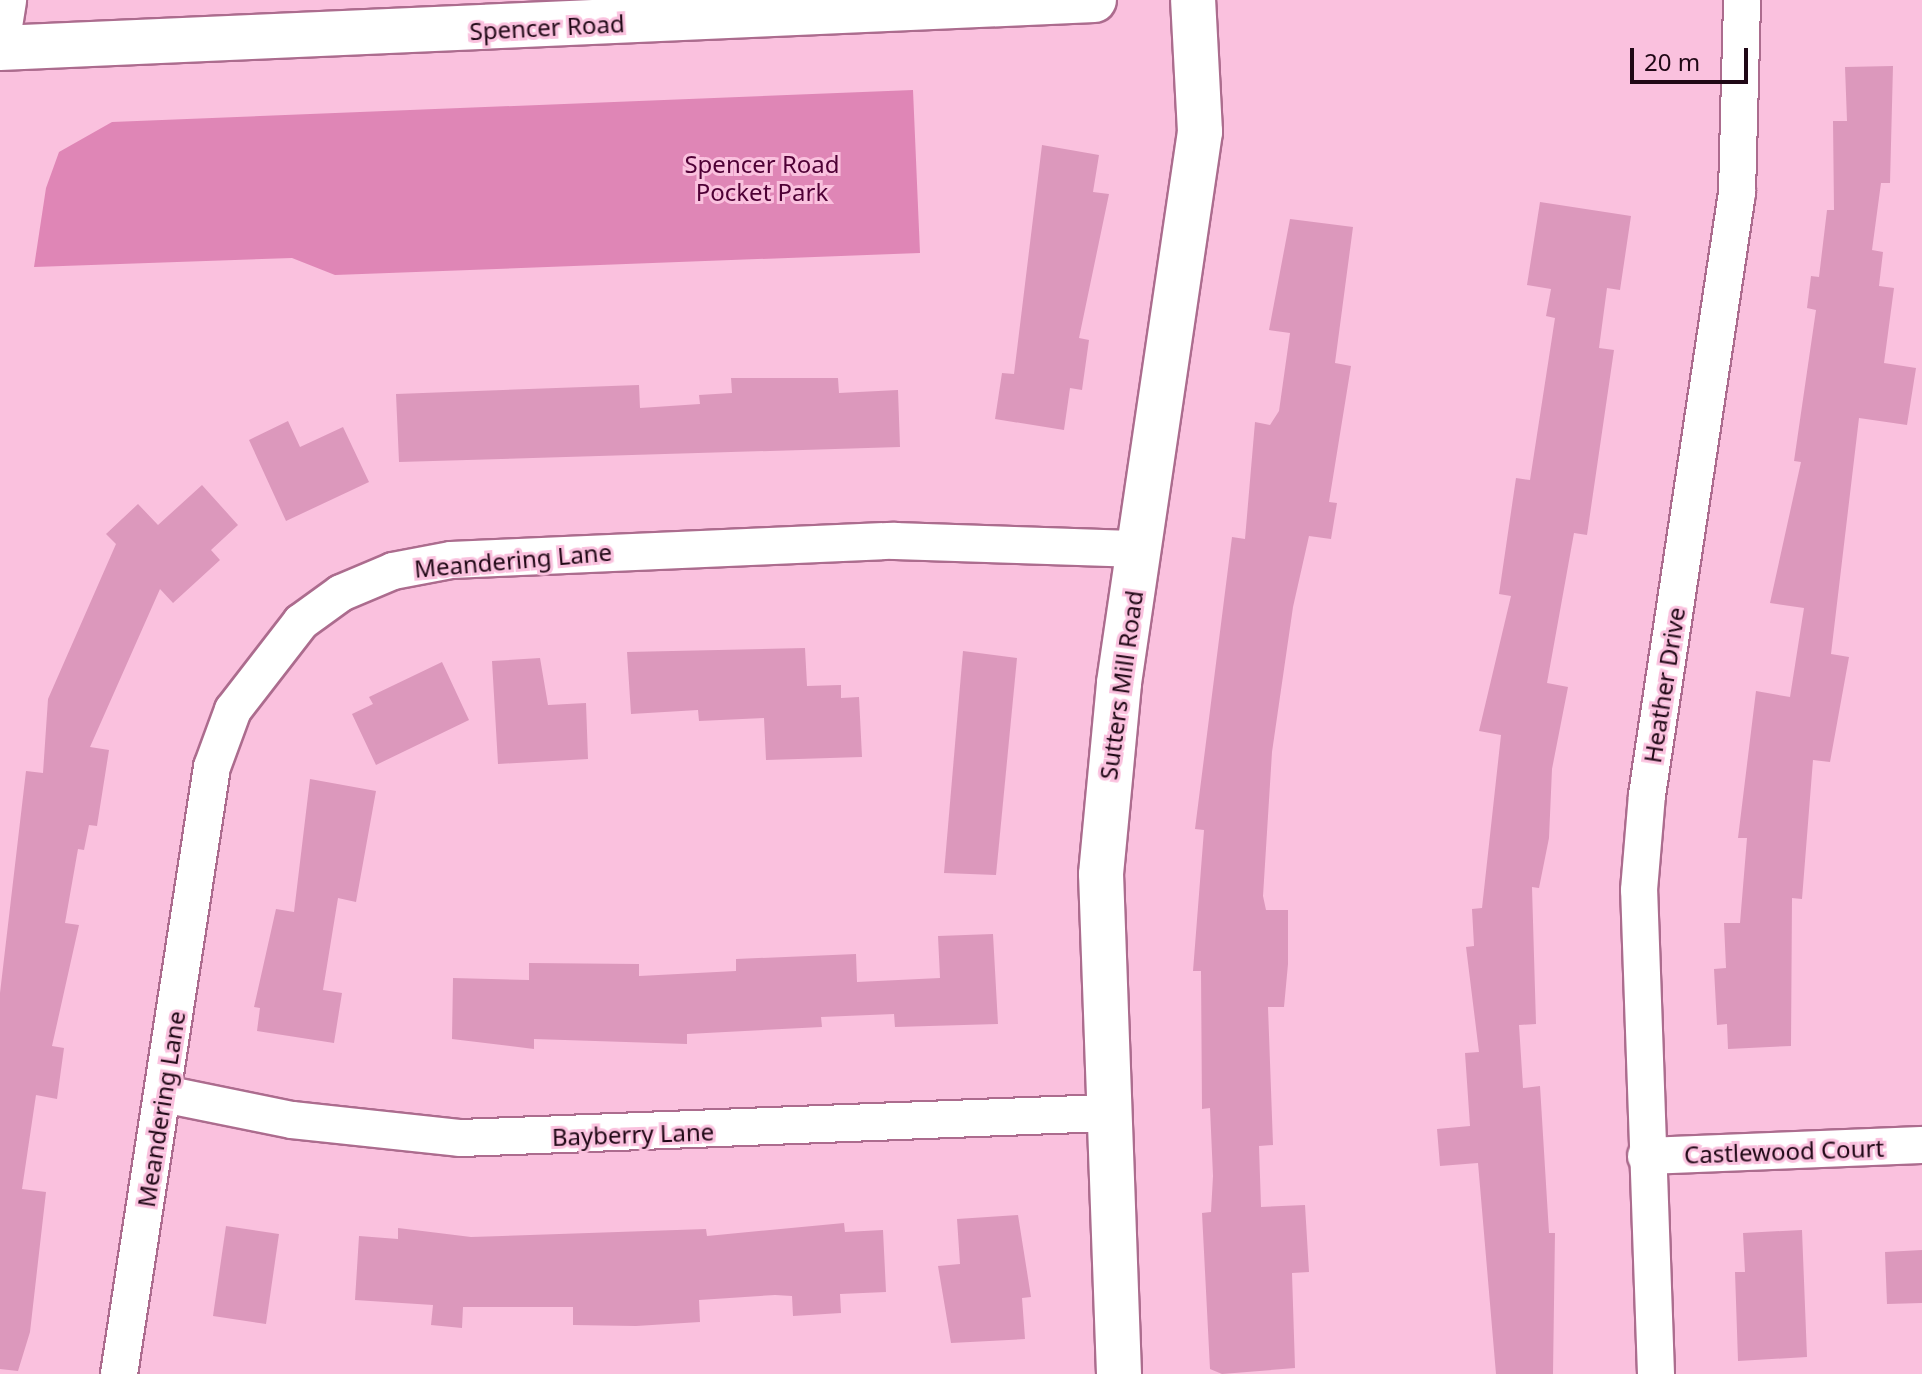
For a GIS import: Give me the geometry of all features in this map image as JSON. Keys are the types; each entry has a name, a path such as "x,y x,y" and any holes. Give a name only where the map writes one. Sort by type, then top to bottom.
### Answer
{"street":[{"path":"0,26 4,0"},
{"name":"Spencer Road","path":"0,48 1094,0"},
{"name":"Sutters Mill Road","path":"1119,1374 1106,1113 1101,874 1140,549 1200,132 1193,0"},
{"name":"Heather Drive","path":"1656,1374 1639,890 1647,795 1737,193 1742,0"},
{"name":"Meandering Lane","path":"119,1374 212,767 233,710 261,666 341,593 393,571 544,553 895,541 1140,549"},
{"name":"Bayberry Lane","path":"164,1094 292,1120 461,1138 1106,1113"},
{"name":"Castlewood Court","path":"1646,1156 1922,1145"}],"green space":[{"name":"Spencer Road Pocket Park","path":"913,90 920,253 335,275 292,258 34,267 46,188 59,152 112,122"}],"building":[{"path":"1893,66 1890,183 1881,183 1872,250 1883,252 1879,286 1894,288 1884,363 1916,368 1907,425 1859,418 1831,654 1849,657 1830,762 1813,760 1802,899 1792,898 1791,1046 1728,1049 1727,1024 1717,1025 1714,969 1726,968 1724,923 1740,923 1747,838 1738,838 1756,691 1790,697 1804,608 1770,603 1801,462 1794,461 1816,310 1807,308 1811,276 1819,277 1827,210 1834,210 1833,121 1847,121 1845,67"},
{"path":"1042,145 1099,155 1093,192 1109,194 1079,338 1089,340 1082,390 1070,388 1064,430 995,419 1002,373 1014,374"},
{"path":"1540,202 1631,216 1620,290 1607,288 1599,348 1614,350 1587,535 1574,533 1547,683 1568,687 1552,769 1549,838 1539,888 1532,887 1536,1024 1519,1025 1523,1088 1540,1086 1549,1233 1555,1233 1553,1374 1496,1374 1478,1163 1440,1166 1437,1129 1470,1126 1465,1053 1479,1052 1466,947 1474,946 1472,909 1482,908 1501,735 1479,731 1511,596 1499,594 1516,478 1530,480 1555,318 1546,316 1551,289 1527,285"},
{"path":"1290,219 1353,227 1335,363 1351,366 1329,502 1337,503 1331,539 1309,536 1293,607 1272,752 1263,896 1266,910 1288,910 1288,964 1284,1007 1268,1007 1273,1145 1259,1146 1261,1207 1305,1205 1309,1272 1292,1273 1295,1368 1222,1374 1210,1369 1202,1213 1211,1212 1213,1176 1210,1108 1202,1109 1201,971 1193,971 1204,830 1195,829 1232,537 1245,539 1255,422 1270,425 1279,411 1290,333 1269,330"},
{"path":"731,378 838,378 839,393 898,390 900,447 399,462 396,394 639,385 640,408 700,404 699,395 732,393"},
{"path":"288,421 300,447 343,427 369,482 286,521 249,440"},
{"path":"202,485 238,525 211,550 220,560 173,603 160,589 90,747 109,750 97,826 89,825 84,850 78,849 65,923 79,925 52,1046 64,1048 57,1099 36,1095 22,1189 46,1192 30,1332 18,1371 0,1369 0,993 26,771 43,773 48,699 116,544 106,534 138,504 158,525"},
{"path":"805,648 807,686 841,685 841,698 859,697 862,757 766,760 764,718 699,721 698,710 631,714 627,652"},
{"path":"963,651 1017,658 996,875 944,873"},
{"path":"540,658 548,705 586,703 588,759 498,764 492,661"},
{"path":"442,662 469,720 376,765 352,714 373,704 369,697"},
{"path":"310,779 376,791 356,902 338,898 323,990 342,993 334,1043 257,1031 260,1008 254,1007 276,909 294,912"},
{"path":"993,934 998,1024 895,1027 894,1014 821,1017 822,1027 687,1034 687,1044 534,1039 534,1049 452,1039 453,978 529,980 529,963 639,964 639,976 736,971 736,959 856,954 857,982 940,978 938,936"},
{"path":"1018,1215 1031,1297 1022,1298 1025,1339 951,1343 938,1266 960,1264 957,1219"},
{"path":"844,1223 845,1232 883,1230 886,1292 840,1294 841,1313 793,1316 792,1296 775,1295 699,1300 700,1322 636,1326 573,1325 573,1307 463,1307 462,1328 431,1325 433,1305 355,1300 359,1236 398,1239 398,1228 471,1237 706,1229 707,1236"},
{"path":"226,1226 279,1234 266,1324 213,1316"},
{"path":"1802,1230 1807,1357 1738,1361 1735,1272 1745,1272 1743,1233"},
{"path":"1922,1250 1922,1303 1887,1304 1885,1252"}]}
